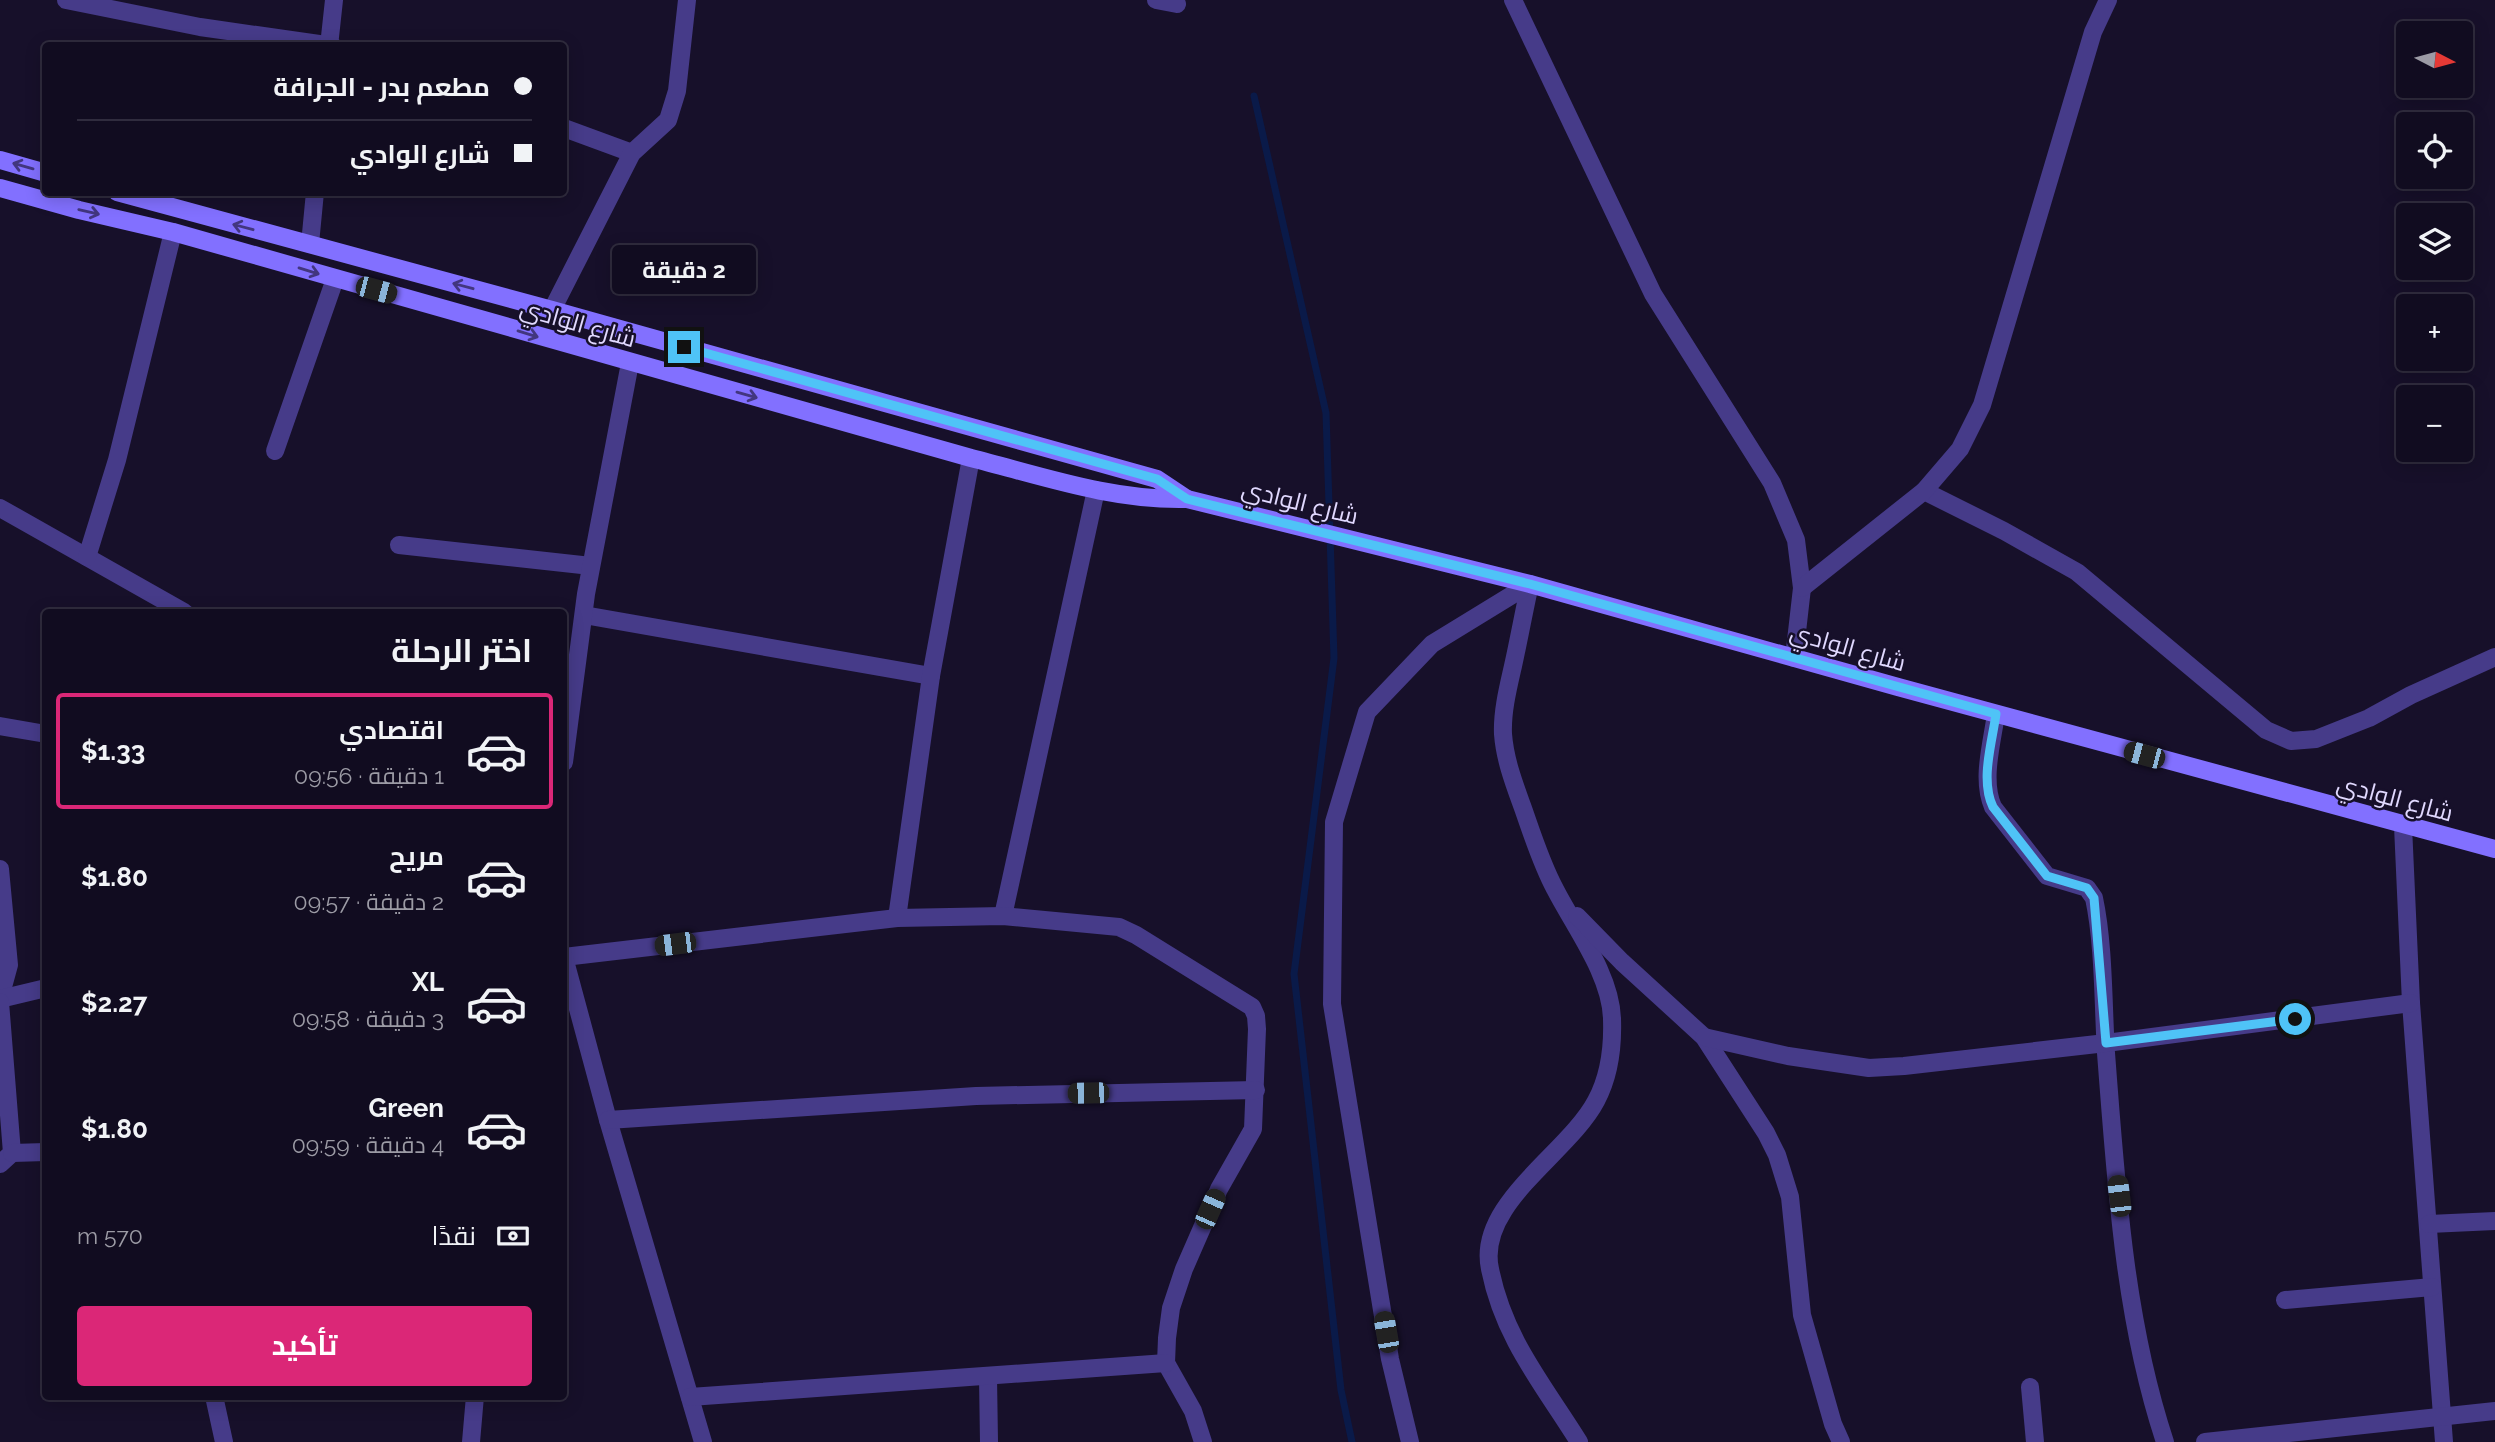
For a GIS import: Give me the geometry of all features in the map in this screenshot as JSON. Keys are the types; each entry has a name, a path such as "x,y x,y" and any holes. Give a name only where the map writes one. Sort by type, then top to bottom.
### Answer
{"main road":[{"path":"0,160 42,172"},
{"name":"شارع الوادي","path":"0,188 173,232 971,458 1096,491 1152,500 1187,499 1530,584 2403,826 2495,849"},
{"name":"شارع الوادي","path":"132,196 1157,479 1187,499"}],"street":[{"path":"66,0 200,27 309,42"},
{"path":"331,42 334,0"},
{"path":"552,310 632,153 668,120 677,91 687,0"},
{"path":"1156,0 1177,4"},
{"path":"1513,0 1653,294 1772,483 1796,540 1802,588 1794,658"},
{"path":"1802,588 1924,491 1960,449 1982,405 2093,32 2108,0"},
{"path":"567,129 632,153"},
{"path":"310,244 315,196"},
{"path":"87,557 117,460 173,232"},
{"path":"275,450 335,279"},
{"path":"567,740 591,566 630,363"},
{"path":"897,918 931,676 971,458"},
{"path":"1003,916 1096,491"},
{"path":"1924,491 2077,572 2266,730 2291,741 2316,738 2342,730 2495,657"},
{"path":"0,508 179,609"},
{"path":"399,545 591,566"},
{"path":"1530,584 1505,702 1503,734 1509,767 1553,886 1605,984 1612,1015 1612,1047 1607,1076 1595,1102 1572,1136 1513,1194 1498,1220 1491,1238 1489,1266 1498,1301 1513,1339 1579,1442"},
{"path":"1410,1442 1390,1359 1332,1004 1334,822 1367,712 1432,644 1530,584"},
{"path":"584,615 931,676"},
{"path":"1996,714 1987,785 1988,797 1993,807 2047,876 2087,888 2094,898 2114,1151 2126,1253 2142,1357 2165,1442"},
{"path":"0,726 42,733"},
{"path":"2403,826 2411,1003 2444,1442"},
{"path":"0,869 5,965 0,1000 6,1158 42,1153"},
{"path":"1553,886 1583,923 1704,1037 1766,1133 1790,1197 1802,1315 1833,1424 1841,1442"},
{"path":"567,957 897,918 1003,916 1119,927 1252,1007 1257,1029 1253,1129 1219,1189 1184,1269 1175,1295 1167,1338 1166,1363 1193,1411 1203,1442"},
{"path":"567,968 608,1120 703,1442"},
{"path":"0,1000 42,989"},
{"path":"1704,1037 1788,1056 1869,1068 1918,1065 2106,1043 2411,1003"},
{"path":"608,1120 976,1096 1256,1090"},
{"path":"2429,1224 2495,1221"},
{"path":"2285,1300 2432,1287"},
{"path":"690,1397 1166,1363"},
{"path":"988,1377 989,1442"},
{"path":"2030,1387 2035,1442"},
{"path":"215,1400 224,1442"},
{"path":"471,1442 475,1400"},
{"path":"2205,1442 2495,1411"}],"waterway":[{"path":"1254,96 1326,413 1334,658 1294,974 1341,1390 1352,1442"}],"route":[{"path":"684,347 1157,479 1187,499 1530,584 1996,714 1987,785 1988,797 1993,807 2047,876 2087,888 2094,898 2106,1043 2295,1019"}]}
